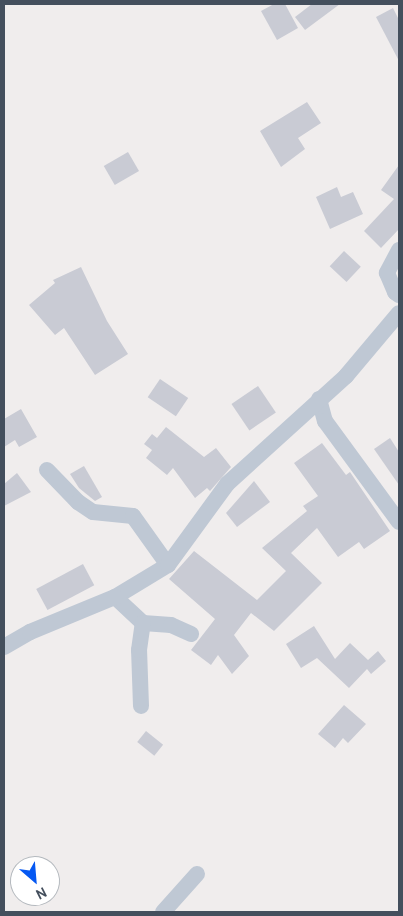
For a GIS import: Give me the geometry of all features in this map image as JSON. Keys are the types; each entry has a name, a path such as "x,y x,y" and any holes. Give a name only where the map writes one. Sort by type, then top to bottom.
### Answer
{"street":[{"path":"399,250 387,273 395,292 399,295"},
{"path":"4,647 30,632 115,597 168,565 227,484 346,376 399,313"},
{"path":"319,399 325,421 399,522"},
{"path":"47,470 78,502 93,512 132,516 168,565"},
{"path":"115,597 143,623 171,625 191,634"},
{"path":"141,706 139,650 143,623"},
{"path":"163,912 197,874"}],"building":[{"path":"274,4 285,4 298,28 277,40 261,11"},
{"path":"312,4 340,4 305,30 295,17"},
{"path":"393,8 399,20 399,61 376,17"},
{"path":"307,102 321,123 298,138 305,149 281,167 260,131"},
{"path":"128,152 139,171 115,185 104,166"},
{"path":"399,165 399,229 381,248 364,231 394,199 381,190"},
{"path":"337,187 341,197 353,192 363,214 330,229 316,197"},
{"path":"344,251 361,267 346,282 330,266"},
{"path":"81,267 107,321 128,354 95,375 64,328 55,335 29,305 55,283 53,280"},
{"path":"160,379 188,398 176,416 148,397"},
{"path":"258,386 276,413 249,430 231,404"},
{"path":"21,409 37,437 19,447 15,440 4,447 4,419"},
{"path":"166,427 204,457 216,448 231,467 210,491 207,488 195,498 173,468 167,475 146,458 152,450 144,444 152,434 157,438"},
{"path":"390,438 399,452 399,485 374,449"},
{"path":"322,443 346,475 350,472 390,531 364,549 359,542 338,557 317,528 291,553 322,583 274,631 251,613 234,635 249,656 232,674 218,655 211,665 191,650 215,619 169,579 194,551 257,600 286,571 262,548 307,511 303,506 318,496 294,463"},
{"path":"84,466 102,497 95,501 79,488 70,474"},
{"path":"17,473 31,492 4,506 4,484"},
{"path":"254,481 270,502 237,527 226,513"},
{"path":"83,564 94,585 47,610 36,589"},
{"path":"314,626 335,659 350,643 368,660 378,651 386,661 371,674 367,669 349,688 317,658 301,668 286,644"},
{"path":"344,705 366,724 348,743 343,738 335,748 318,734"},
{"path":"146,731 163,745 154,756 137,742"}]}
